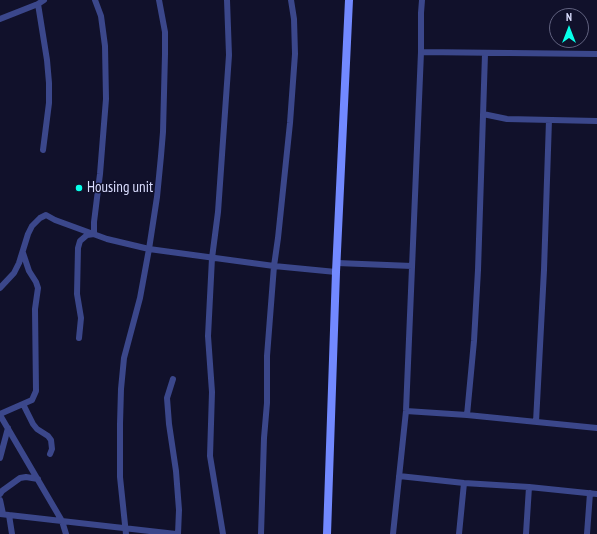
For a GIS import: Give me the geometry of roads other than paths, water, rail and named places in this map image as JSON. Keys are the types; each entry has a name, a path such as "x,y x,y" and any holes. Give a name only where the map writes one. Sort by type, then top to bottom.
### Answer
{"street":[{"path":"0,18 38,4 44,0"},
{"path":"94,234 106,99 105,46 101,16 95,0"},
{"path":"126,531 120,477 120,424 123,371 130,333 140,298 157,197 163,132 165,32 159,0"},
{"path":"223,534 210,456 212,392 208,336 212,258 218,212 229,55 227,0"},
{"path":"261,534 264,438 267,403 267,356 274,266 290,123 295,54 295,25 291,0"},
{"path":"327,534 340,165 349,0"},
{"path":"393,534 406,411 421,52 420,13 422,0"},
{"path":"38,4 49,83 49,103 43,150"},
{"path":"421,52 485,54 597,54"},
{"path":"467,415 474,341 485,54"},
{"path":"483,114 507,119 597,121"},
{"path":"536,422 544,270 549,120"},
{"path":"0,288 14,273 23,253 28,234 32,226 40,218 46,215 55,220 106,239 149,249 212,258 274,266 412,266"},
{"path":"79,338 81,318 77,294 78,248 80,241 87,235 94,234"},
{"path":"23,253 38,288 35,309 36,391 32,400 0,414 62,521 66,534"},
{"path":"4,514 126,531 177,534 179,502 167,398 173,379"},
{"path":"23,404 33,424 51,440 52,449 50,454"},
{"path":"406,411 467,415 597,428"},
{"path":"0,458 8,428"},
{"path":"399,476 597,494"},
{"path":"0,494 6,487 20,478 26,477 38,479"},
{"path":"460,534 464,483"},
{"path":"526,534 529,487"},
{"path":"587,534 590,493"},
{"path":"0,500 12,534"}],"place":[{"name":"Housing unit","path":"79,188"}]}
